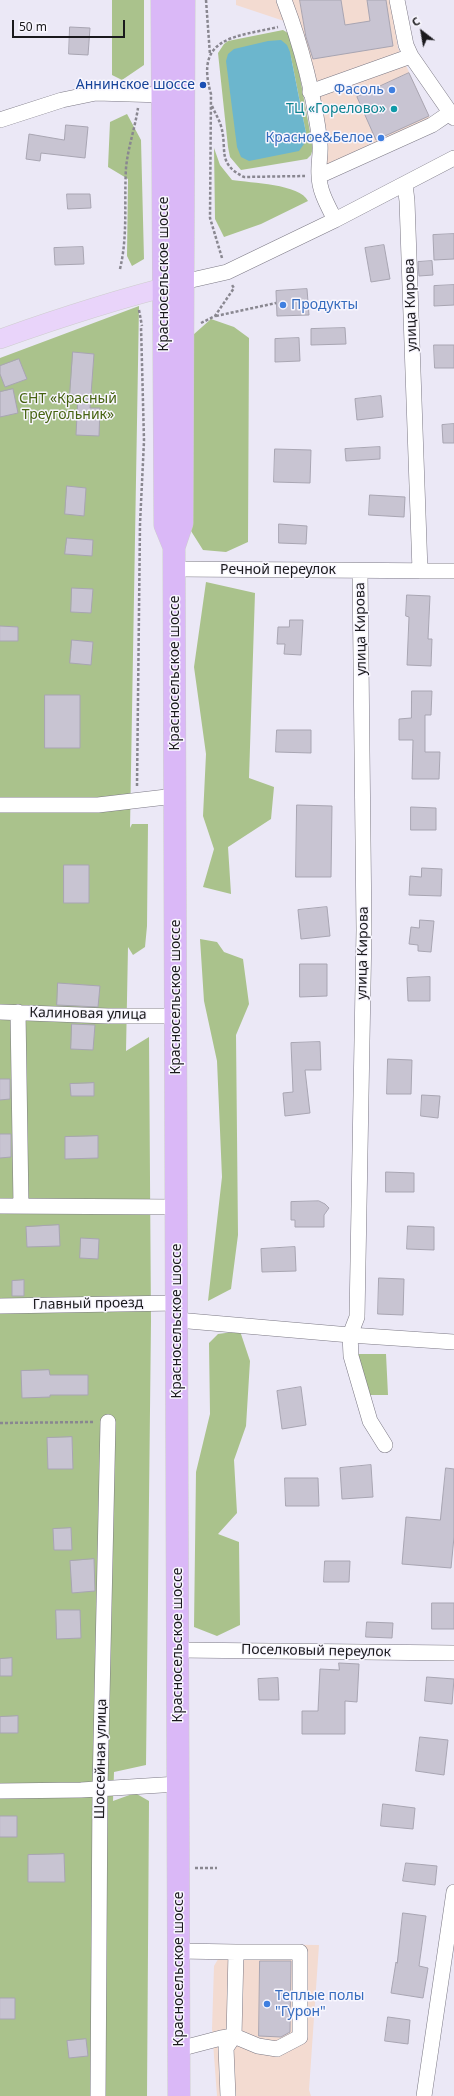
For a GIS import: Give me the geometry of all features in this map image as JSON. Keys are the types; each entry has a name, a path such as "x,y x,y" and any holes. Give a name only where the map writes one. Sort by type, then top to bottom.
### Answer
{"highway":[{"name":"Красносельское шоссе","path":"162,0 163,95 173,285 182,523 174,547 179,2096"},
{"name":"Красносельское шоссе","path":"173,285 184,0"}],"main road":[{"path":"0,339 51,320 173,285"}],"street":[{"path":"284,0 294,24 310,92 320,146 318,176 324,199 335,220"},
{"path":"318,176 452,115 411,56 406,45 397,0"},
{"path":"310,92 411,56"},
{"path":"0,120 62,100 96,93 163,95"},
{"path":"173,285 227,272 335,220 454,158"},
{"name":"улица Кирова","path":"405,184 407,202 420,571"},
{"name":"Речной переулок","path":"175,570 454,571"},
{"name":"улица Кирова","path":"350,1335 356,1317 364,930 360,571"},
{"path":"0,805 98,805 175,796"},
{"name":"Калиновая улица","path":"0,1012 108,1016 176,1016"},
{"path":"18,1012 21,1206"},
{"path":"0,1206 177,1206"},
{"name":"Главный проезд","path":"0,1306 177,1312 350,1335 454,1342"},
{"path":"350,1335 351,1356 370,1421 385,1445"},
{"name":"Шоссейная улица","path":"98,2096 100,1789 108,1422"},
{"name":"Поселковый переулок","path":"178,1650 454,1653"},
{"path":"0,1791 100,1789 178,1784"},
{"path":"424,2096 454,1892"},
{"path":"179,1951 300,1952 300,2037 277,2049 258,2046 234,2036 179,2049"},
{"path":"228,2096 226,2048 234,2036 236,1952"}],"path":[{"path":"206,0 210,56"},
{"path":"222,258 210,218 210,104 207,60 218,46 228,38 294,24"},
{"path":"120,269 125,247 126,167 129,142 136,122 138,94"},
{"path":"210,104 222,127 223,151 227,165 235,172 244,176 318,176"},
{"path":"215,316 234,288 231,283"},
{"path":"195,326 215,316 276,303"},
{"path":"137,800 140,524 144,440 141,326 138,306"},
{"path":"141,326 147,326"},
{"path":"0,1423 108,1422"}],"shaded area":[{"path":"236,0 390,0 398,48 435,129 331,177 316,150 293,33 287,22 236,5"},
{"path":"227,1944 319,1945 309,2090 311,2096 217,2096 212,2029 214,1966"}],"green space":[{"path":"112,0 144,0 144,65 122,80 112,75"},
{"path":"283,30 291,35 313,148 311,155 307,159 241,170 230,157 218,53 228,41","holes":["290,52 306,133 304,144"]},
{"path":"127,114 141,140 144,259 132,266 127,256 128,179 108,167 110,122"},
{"path":"214,148 220,165 232,180 262,183 285,188 303,195 308,201 261,224 224,237 215,219"},
{"name":"СНТ «Красный Треугольник»","path":"139,306 130,828 132,824 148,824 147,926 145,947 133,955 128,947 126,1051 149,1037 151,1321 146,1765 114,1772 113,1801 135,1793 149,1801 147,2096 0,2096 0,358"},
{"path":"211,319 234,327 249,338 248,542 226,552 203,550 191,531 193,335"},
{"path":"206,582 255,593 249,778 274,787 271,819 228,847 231,894 203,887 214,849 203,816 206,754 194,667"},
{"path":"200,939 217,942 224,952 243,959 249,1004 236,1035 238,1235 231,1289 208,1301 222,1177 217,1061 204,1001"},
{"path":"240,1331 250,1361 246,1426 234,1460 237,1513 218,1534 239,1542 240,1625 217,1636 194,1627 196,1472 210,1414 209,1343 218,1334"},
{"path":"358,1354 386,1354 388,1395 370,1395"}],"water":[{"path":"281,40 287,45 290,52 306,133 304,144 299,151 249,161 241,157 237,147 226,61 228,54 234,49 268,41"}],"building":[{"path":"300,0 341,0 345,25 370,21 367,0 386,0 393,46 313,59 306,37"},
{"path":"70,27 90,28 88,55 69,54"},
{"name":"ТЦ «Горелово»","path":"409,73 429,116 376,140 357,97"},
{"path":"66,125 88,127 85,158 41,153 40,161 26,159 29,134 64,140"},
{"path":"67,194 90,194 91,208 68,209"},
{"path":"454,234 454,259 434,260 433,235"},
{"path":"384,245 390,279 371,282 365,248"},
{"path":"83,247 84,264 55,265 54,248"},
{"path":"432,261 433,275 419,276 418,262"},
{"path":"454,285 454,305 434,306 434,286"},
{"path":"307,289 309,315 277,316 276,291"},
{"path":"345,328 346,344 311,345 311,329"},
{"path":"299,338 300,361 275,362 275,339"},
{"path":"434,345 454,345 454,368 435,368"},
{"path":"73,352 94,354 90,408 100,408 99,436 76,435 78,395 70,394"},
{"path":"19,359 27,379 5,387 0,374 0,366"},
{"path":"13,389 18,413 0,417 0,392"},
{"path":"381,396 383,417 357,420 355,399"},
{"path":"454,424 454,443 443,443 442,425"},
{"path":"380,447 380,459 346,461 345,449"},
{"path":"275,449 311,450 310,483 274,482"},
{"path":"67,486 86,488 84,516 65,514"},
{"path":"370,495 405,497 404,517 369,515"},
{"path":"279,524 307,526 306,544 279,543"},
{"path":"67,538 93,540 92,556 65,554"},
{"path":"72,588 93,589 91,613 71,612"},
{"path":"407,595 430,596 428,639 432,639 431,666 407,665 409,617 406,616"},
{"path":"290,620 303,620 301,655 284,654 285,644 277,644 278,627 289,627"},
{"path":"0,626 18,627 18,641 0,641"},
{"path":"72,640 93,642 91,665 70,663"},
{"path":"412,691 432,691 431,715 425,715 425,752 440,752 439,779 412,779 413,740 399,740 399,719 411,718"},
{"path":"45,695 80,695 80,748 45,748"},
{"path":"277,730 311,730 311,753 276,752"},
{"path":"297,805 332,806 331,877 296,877"},
{"path":"411,807 436,808 436,830 411,830"},
{"path":"64,865 89,865 89,903 64,903"},
{"path":"422,868 442,869 441,896 409,895 410,876 421,877"},
{"path":"327,907 330,936 301,939 298,910"},
{"path":"420,920 434,921 431,952 418,951 418,945 409,944 411,927 419,928"},
{"path":"300,964 327,964 327,996 300,997"},
{"path":"430,977 430,1001 408,1001 407,978"},
{"path":"58,983 100,986 98,1007 57,1005"},
{"path":"72,1024 95,1025 93,1050 71,1049"},
{"path":"320,1042 321,1070 305,1070 310,1113 285,1116 283,1093 293,1092 291,1043"},
{"path":"388,1059 412,1060 411,1094 387,1094"},
{"path":"0,1079 10,1079 10,1099 0,1100"},
{"path":"94,1083 94,1096 71,1096 70,1084"},
{"path":"422,1095 440,1096 438,1118 421,1116"},
{"path":"0,1134 11,1134 11,1157 0,1158"},
{"path":"98,1136 98,1158 65,1159 65,1137"},
{"path":"386,1172 414,1173 414,1192 386,1192"},
{"path":"319,1201 329,1208 324,1215 324,1227 295,1227 295,1220 291,1220 291,1202"},
{"path":"59,1225 60,1246 27,1247 26,1227"},
{"path":"408,1226 434,1227 434,1250 407,1249"},
{"path":"81,1238 99,1239 98,1259 80,1258"},
{"path":"295,1247 296,1271 262,1272 261,1249"},
{"path":"379,1278 404,1279 403,1315 378,1314"},
{"path":"24,1280 24,1296 12,1296 12,1281"},
{"path":"49,1370 50,1375 88,1375 88,1395 50,1395 50,1397 22,1398 21,1371"},
{"path":"301,1387 306,1425 282,1429 277,1391"},
{"path":"72,1437 73,1469 48,1469 47,1438"},
{"path":"371,1465 373,1497 342,1499 340,1468"},
{"path":"446,1468 454,1469 454,1537 451,1568 402,1564 406,1517 440,1520"},
{"path":"285,1478 318,1478 319,1506 286,1506"},
{"path":"71,1528 72,1550 54,1550 53,1529"},
{"path":"94,1559 95,1591 72,1593 70,1561"},
{"path":"325,1561 350,1561 349,1582 324,1582"},
{"path":"432,1603 454,1603 454,1629 432,1629"},
{"path":"56,1610 80,1610 81,1638 57,1639"},
{"path":"367,1622 393,1623 392,1638 366,1637"},
{"path":"12,1658 12,1676 0,1676 0,1659"},
{"path":"339,1663 359,1664 357,1702 345,1701 345,1734 302,1734 302,1711 318,1711 320,1669 339,1670"},
{"path":"427,1677 454,1679 452,1704 425,1701"},
{"path":"278,1678 279,1700 259,1700 258,1679"},
{"path":"18,1716 18,1733 0,1733 0,1717"},
{"path":"420,1737 448,1740 444,1775 416,1771"},
{"path":"383,1804 415,1808 413,1829 381,1826"},
{"path":"0,1816 17,1816 17,1837 0,1837"},
{"path":"64,1854 65,1882 28,1882 28,1855"},
{"path":"406,1863 437,1866 435,1885 403,1881"},
{"path":"403,1913 426,1916 419,1966 428,1968 423,1998 391,1993 396,1962 397,1963"},
{"path":"260,1961 291,1961 290,2032 281,2037 259,2036"},
{"path":"0,1998 15,1998 15,2019 0,2019"},
{"path":"388,2017 410,2020 408,2044 385,2041"},
{"path":"86,2039 88,2056 69,2058 67,2041"}],"place":[{"name":"Аннинское шоссе","path":"203,85"},
{"name":"Фасоль","path":"392,90"},
{"name":"ТЦ «Горелово»","path":"394,109"},
{"name":"Красное&Белое","path":"381,138"},
{"name":"Продукты","path":"283,305"},
{"name":"Теплые полы \"Гурон\"","path":"267,2004"}]}
